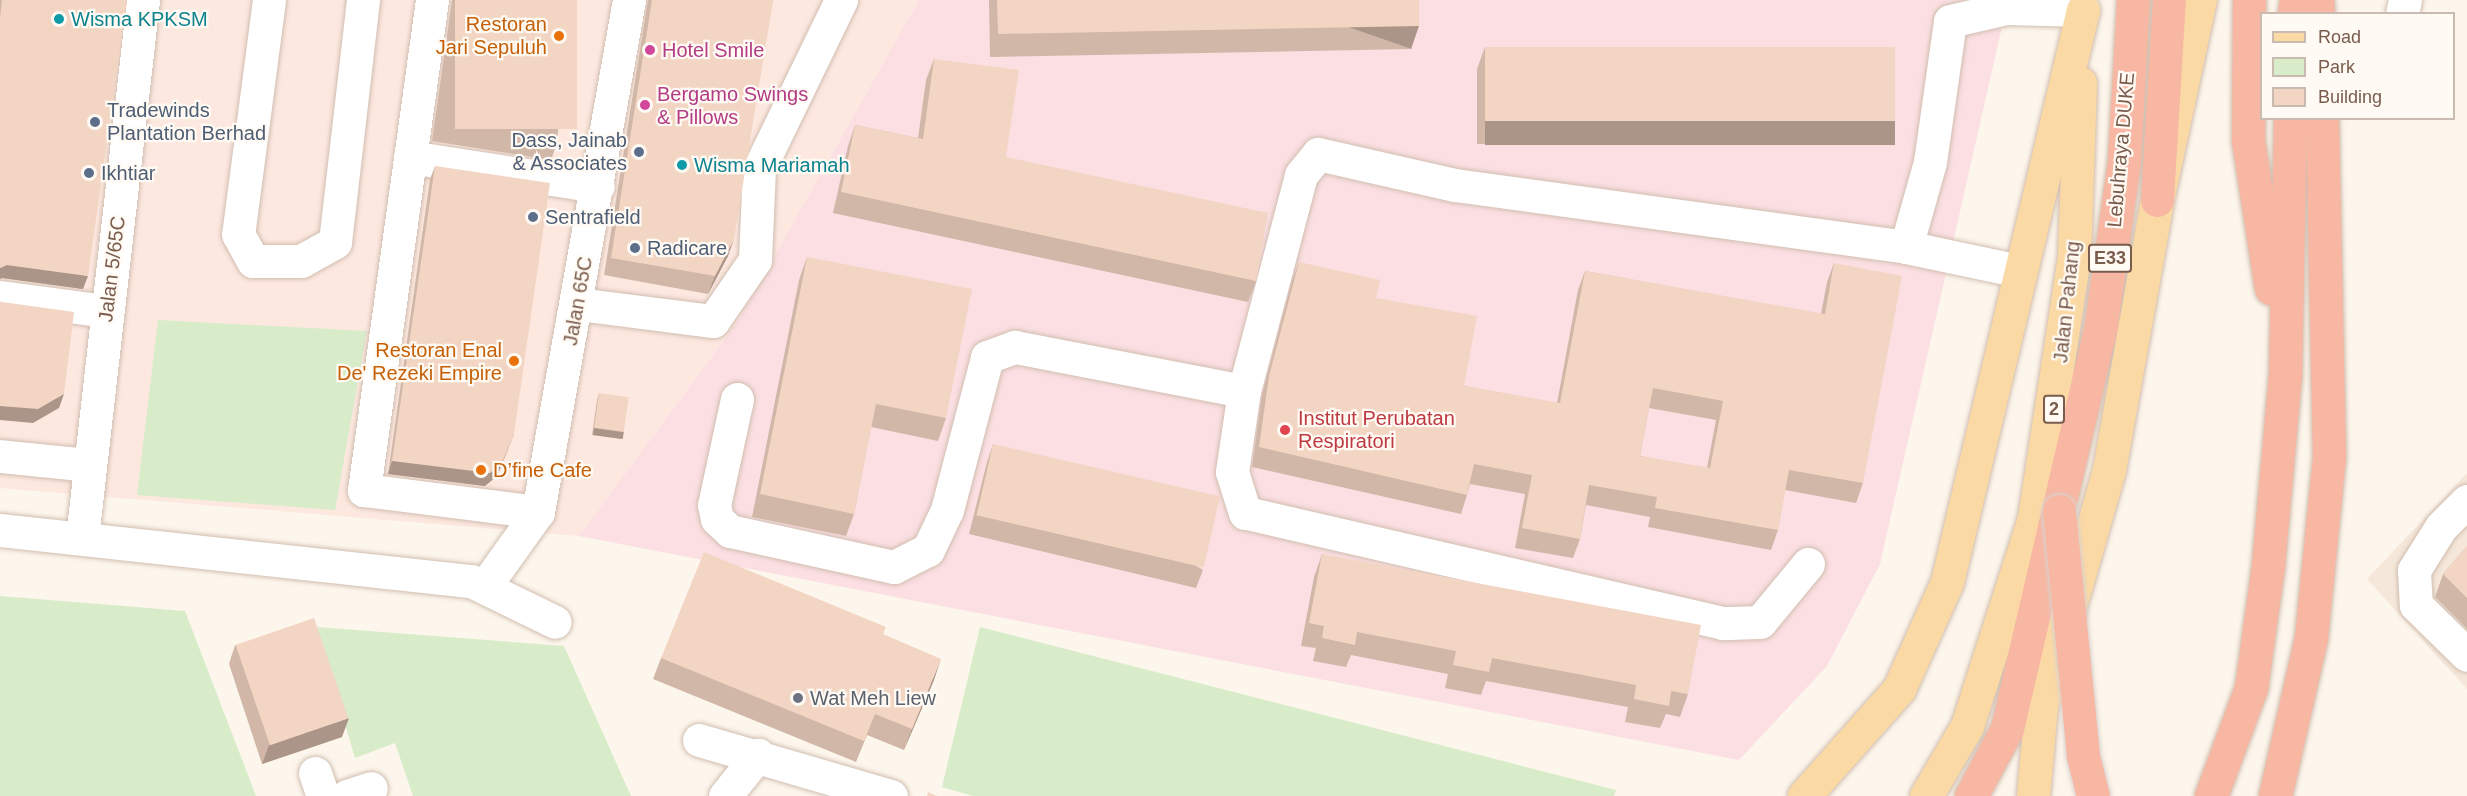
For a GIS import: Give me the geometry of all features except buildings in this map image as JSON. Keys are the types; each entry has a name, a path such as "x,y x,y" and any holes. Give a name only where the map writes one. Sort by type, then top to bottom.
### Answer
{"highway":[{"name":"Lebuhraya DUKE","path":"2059,511 2101,324 2124,161 2133,0"},
{"name":"Lebuhraya DUKE","path":"2157,200 2169,0"},
{"path":"2249,0 2248,140 2285,376"},
{"path":"2211,796 2251,688 2285,376 2290,120"},
{"path":"2275,796 2311,637 2328,467 2322,120"},
{"name":"E33","path":"1971,796 2007,729 2059,511"},
{"name":"E33","path":"2059,511 2083,756 2093,796"}],"main road":[{"path":"2033,796 2041,707 2109,470 2157,200 2200,0"},
{"path":"1804,796 1899,689 1947,582 1989,425 2020,271 2083,5"},
{"name":"Jalan Pahang","path":"1926,796 1968,726 2034,518 2074,257 2083,5"}],"street":[{"name":"Jalan 5/65C","path":"82,537 143,0"},
{"path":"268,0 238,234 253,261 301,261 335,242 363,0"},
{"path":"432,0 364,490 538,512"},
{"name":"Jalan 65C","path":"485,586 538,512 578,304 629,0"},
{"path":"578,304 713,321 755,260 759,169 842,0"},
{"path":"1906,247 1930,162 1950,21 2006,8 2083,5"},
{"path":"1808,564 1790,593 1760,622 1723,623 1245,513 1232,472 1244,391 1301,175 1318,154 1455,185 1906,247 2020,271"},
{"path":"410,157 598,186"},
{"path":"0,297 107,311"},
{"path":"737,399 714,505 717,519 730,531 894,567 928,550 946,510 987,357 1015,347 1244,391"},
{"path":"0,456 89,465"},
{"path":"2467,501 2441,527 2414,570 2416,605 2467,655"},
{"path":"0,530 82,537 485,586 555,622"},
{"path":"699,740 891,796"},
{"path":"725,796 758,756"}],"shaded area":[{"path":"0,0 919,0 736,324 579,536 0,488"},
{"name":"Institut Perubatan Respiratori","path":"919,0 2008,0 1880,564 1827,666 1739,760 579,536 736,324"},
{"path":"2467,473 2467,689 2367,579"}],"green space":[{"path":"158,320 367,331 335,510 137,495"},
{"path":"0,596 185,611 256,796 0,796"},
{"path":"316,627 564,646 631,796 413,796 395,743 355,758"},
{"path":"980,627 1616,790 1614,796 973,796 942,787"}],"place":[{"name":"Wisma KPKSM","path":"59,19"},
{"name":"Restoran Jari Sepuluh","path":"559,36"},
{"name":"Hotel Smile","path":"650,50"},
{"name":"Bergamo Swings & Pillows","path":"645,105"},
{"name":"Tradewinds Plantation Berhad","path":"95,122"},
{"name":"Dass, Jainab & Associates","path":"639,152"},
{"name":"Wisma Mariamah","path":"682,165"},
{"name":"Ikhtiar","path":"89,173"},
{"name":"Sentrafield","path":"533,217"},
{"name":"Radicare","path":"635,248"},
{"name":"Restoran Enal De' Rezeki Empire","path":"514,361"},
{"name":"Institut Perubatan Respiratori","path":"1285,430"},
{"name":"D’fine Cafe","path":"481,470"},
{"name":"Wat Meh Liew","path":"798,698"}]}
